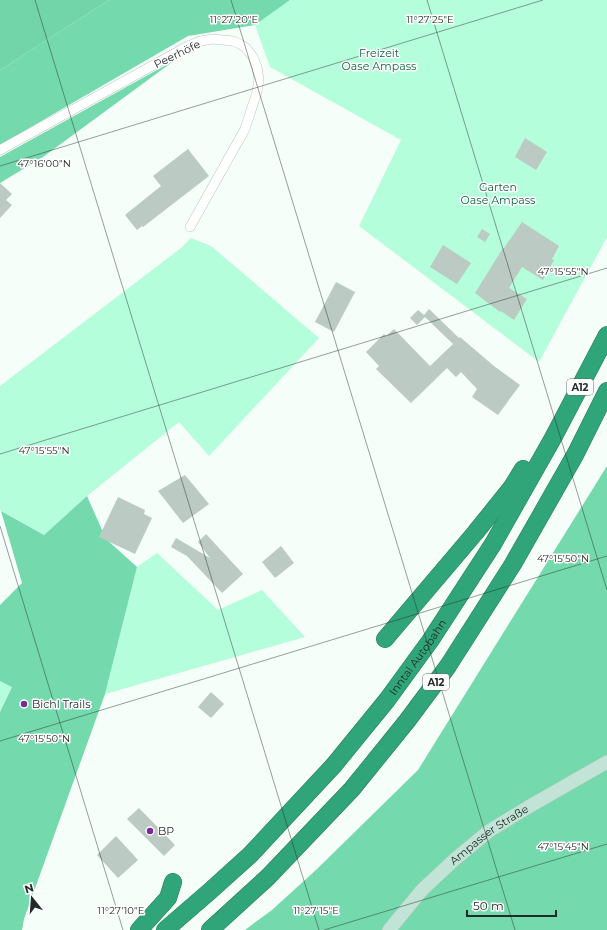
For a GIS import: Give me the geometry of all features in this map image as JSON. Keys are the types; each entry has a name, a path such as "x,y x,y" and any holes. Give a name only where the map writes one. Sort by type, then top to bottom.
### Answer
{"highway":[{"name":"Inntal Autobahn","path":"165,930 250,854 334,765 388,700 430,641 493,544 553,438 607,335"},
{"name":"A12","path":"210,930 268,877 352,789 407,721 448,666 513,564 575,455 607,392"},
{"path":"385,639 512,487 533,454 553,438"},
{"path":"139,930 168,898 173,882"}],"main road":[{"name":"Ampasser Straße","path":"389,930 422,890 454,860 489,831 607,762"}],"street":[{"name":"Peerhöfe","path":"0,150 188,46 212,39 233,41 246,48 253,57 257,67 259,79 257,92 245,129 190,227"}],"green space":[{"name":"Garten Oase Ampass","path":"290,0 607,0 607,237 539,362 359,226 401,140 270,67 255,25"},
{"path":"191,238 211,246 319,338 209,456 179,422 87,496 44,535 0,510 0,386 181,248"},
{"path":"157,553 218,610 262,590 305,637 105,694 137,567"},
{"path":"0,681 12,686 0,712"}],"shaded area":[{"path":"0,0 109,0 0,70"},
{"path":"109,0 290,0 255,25 188,36 0,145 0,70"},
{"path":"175,60 43,157 0,183 0,157"},
{"path":"607,466 607,930 245,930 272,910 317,869 418,770"},
{"path":"87,496 106,539 137,567 105,694 24,919 22,930 0,930 0,712 12,687 0,681 0,605 22,583 1,511 44,535"}],"building":[{"path":"525,138 547,152 536,170 515,157"},
{"path":"188,149 209,176 143,227 142,226 137,230 125,215 161,186 153,176"},
{"path":"0,183 12,194 6,200 12,205 0,218"},
{"path":"522,222 559,246 552,259 554,260 543,280 522,267 509,288 527,299 514,320 501,311 500,312 475,293 503,248"},
{"path":"482,229 490,234 485,242 477,237"},
{"path":"443,245 471,263 457,284 430,267"},
{"path":"336,282 355,292 334,332 315,322"},
{"path":"429,309 459,338 460,337 494,366 520,385 498,415 472,397 477,389 461,372 456,377 447,368 411,403 376,369 379,366 366,352 384,334 386,336 394,329 430,366 453,344 425,317 417,325 410,318 418,310 424,315"},
{"path":"185,475 209,504 183,523 158,491"},
{"path":"118,497 145,510 144,514 152,518 135,554 99,537"},
{"path":"206,534 243,574 222,593 187,556 171,547 176,538 210,558 198,542"},
{"path":"281,546 294,563 275,578 262,562"},
{"path":"211,692 224,704 211,718 198,707"},
{"path":"139,808 175,845 164,856 127,819"},
{"path":"116,836 138,860 118,878 97,855"}],"place":[{"name":"Bichl Trails","path":"24,704"},
{"name":"BP","path":"150,831"}],"park label":[{"name":"Freizeit Oase Ampass","path":"379,59"}]}
